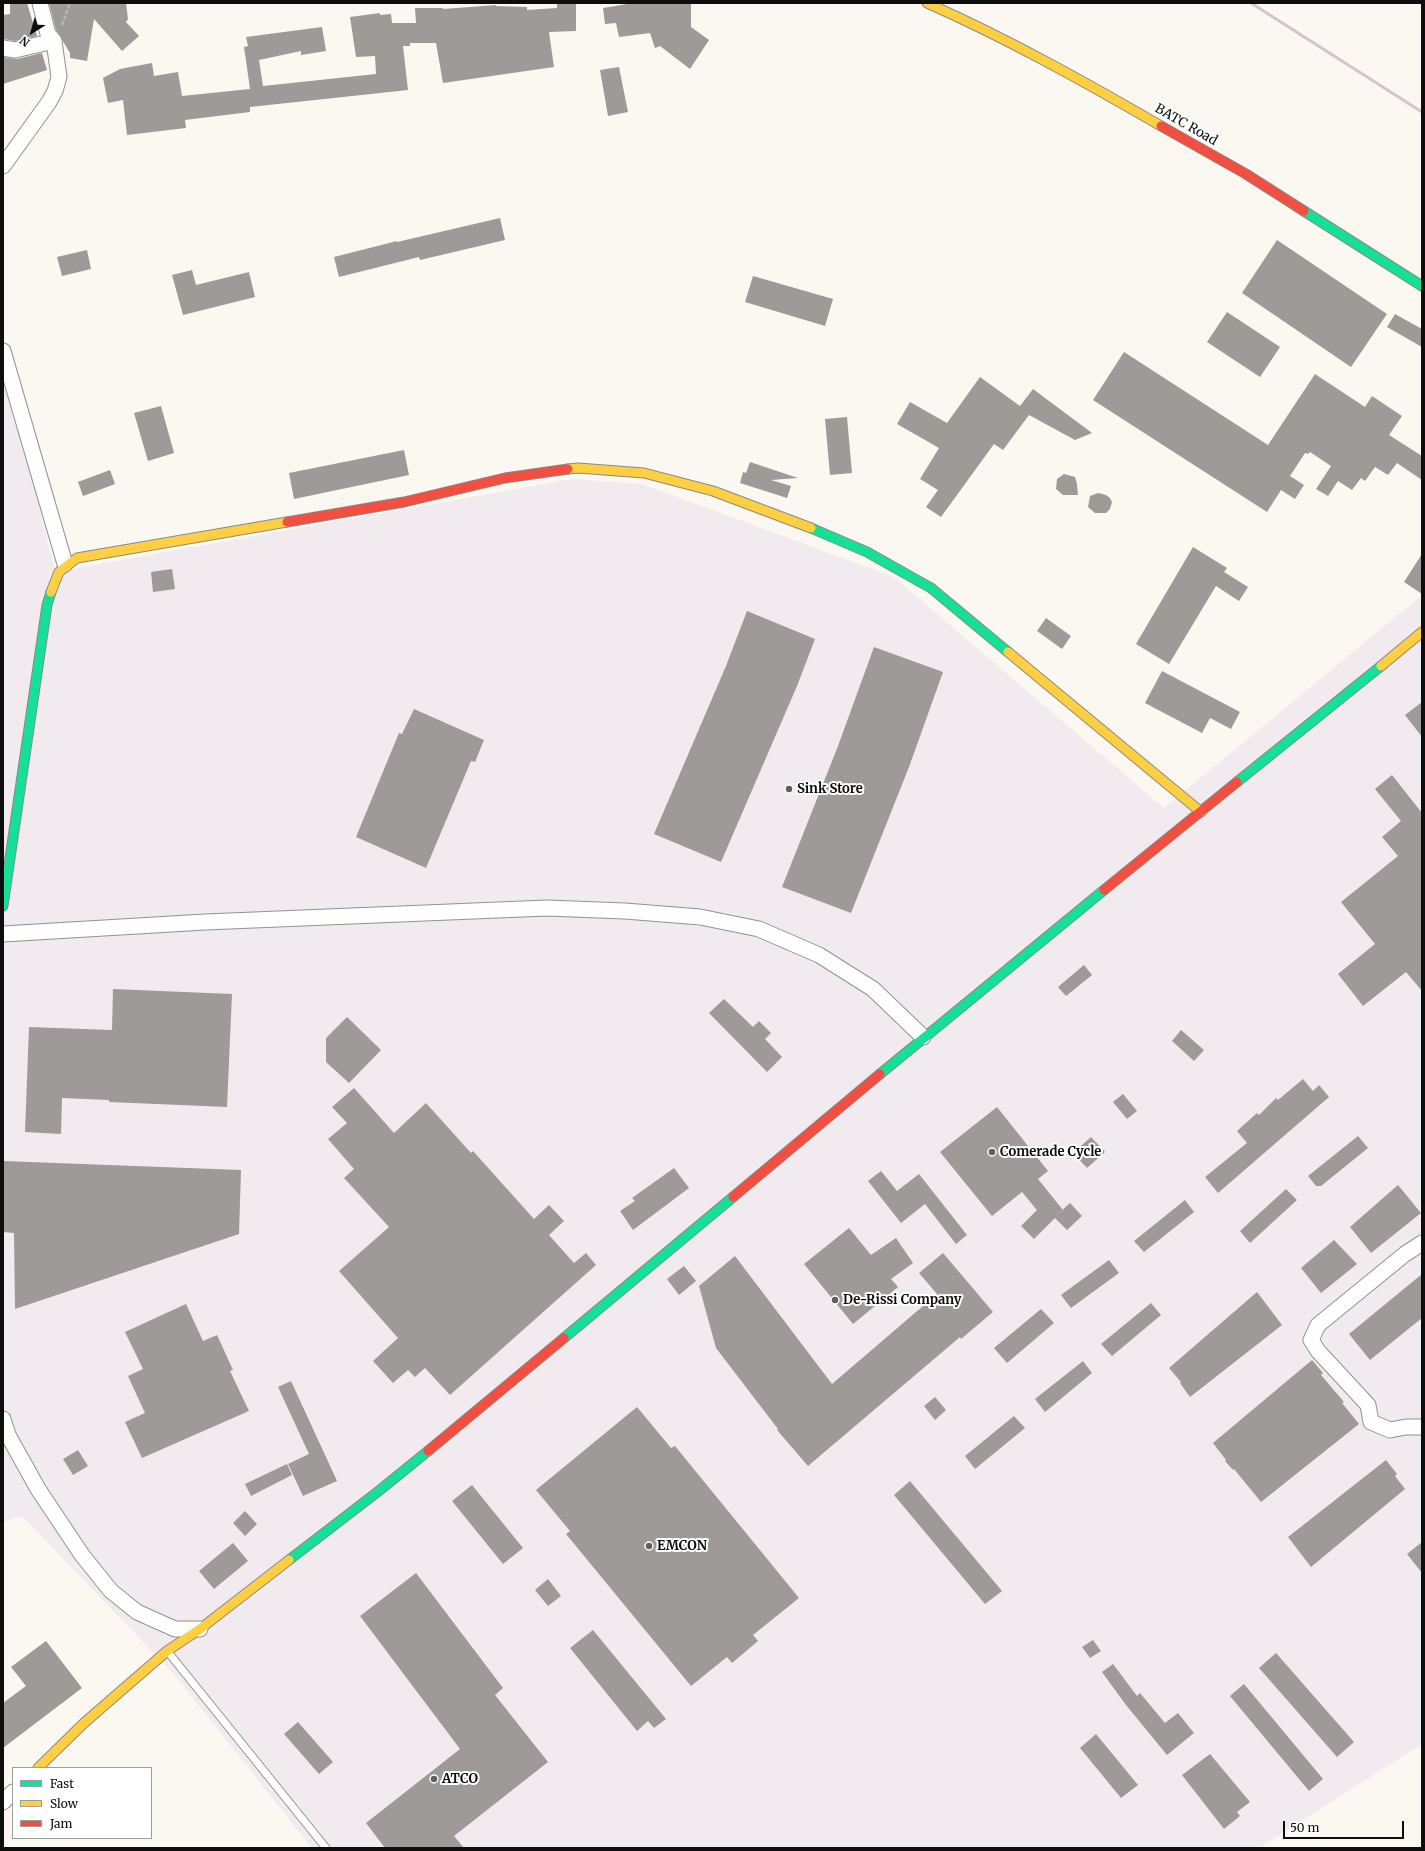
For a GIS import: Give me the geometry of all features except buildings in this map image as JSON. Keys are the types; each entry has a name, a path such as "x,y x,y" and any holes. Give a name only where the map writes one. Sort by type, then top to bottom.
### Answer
{"street":[{"path":"3,166 55,91 59,77 54,41 48,34 40,3"},
{"name":"BATC Road","path":"927,3 962,19 1081,80 1239,170 1422,286"},
{"path":"3,48 15,50 54,41"},
{"path":"3,351 65,564"},
{"path":"3,906 47,605 55,576 65,564 77,558 404,502 505,478 578,468 644,473 713,491 796,522 867,552 931,588 1201,812"},
{"path":"39,1767 84,1723 168,1651 200,1629 380,1490 643,1274 924,1037 1422,632"},
{"path":"3,934 205,922 547,908 625,911 700,917 758,930 819,955 873,989 924,1037"},
{"path":"1422,1243 1405,1254 1318,1325 1311,1340 1318,1352 1368,1405 1371,1422 1390,1430 1406,1427 1422,1427"},
{"path":"3,1419 8,1435 38,1489 82,1555 112,1591 136,1612 175,1629 200,1629"},
{"path":"3,1802 12,1793"}],"lane":[{"path":"168,1651 326,1848"}],"shaded area":[{"path":"3,362 8,374 55,572 572,479 642,484 894,577 1164,808 1422,595 1422,1744 1259,1848 312,1848 173,1673 22,1516 3,1522"}],"railway":[{"path":"1251,3 1422,112"}],"traffic: fast":[{"path":"1304,211 1422,286"},
{"path":"811,528 867,552 931,588 1008,652"},
{"path":"3,906 47,605 51,592"},
{"path":"1237,782 1381,666"},
{"path":"880,1074 1104,890"},
{"path":"564,1338 733,1197"},
{"path":"289,1560 428,1451"}],"traffic: slow":[{"path":"927,3 987,31 1046,62 1161,126"},
{"path":"568,469 578,468 644,473 713,491 811,528"},
{"path":"51,592 59,572 77,558 287,522"},
{"path":"1381,666 1422,632"},
{"path":"1008,652 1201,812"},
{"path":"39,1767 84,1723 167,1651 200,1629 289,1560"}],"traffic: jam":[{"path":"1161,126 1246,174 1304,211"},
{"path":"287,522 404,502 505,478 568,469"},
{"path":"1104,890 1237,782"},
{"path":"733,1197 880,1074"},
{"path":"428,1451 564,1338"}],"place":[{"name":"Sink Store","path":"789,789"},
{"name":"Comerade Cycle","path":"992,1152"},
{"name":"De-Rissi Company","path":"835,1300"},
{"name":"EMCON","path":"649,1546"},
{"name":"ATCO","path":"434,1779"}]}
